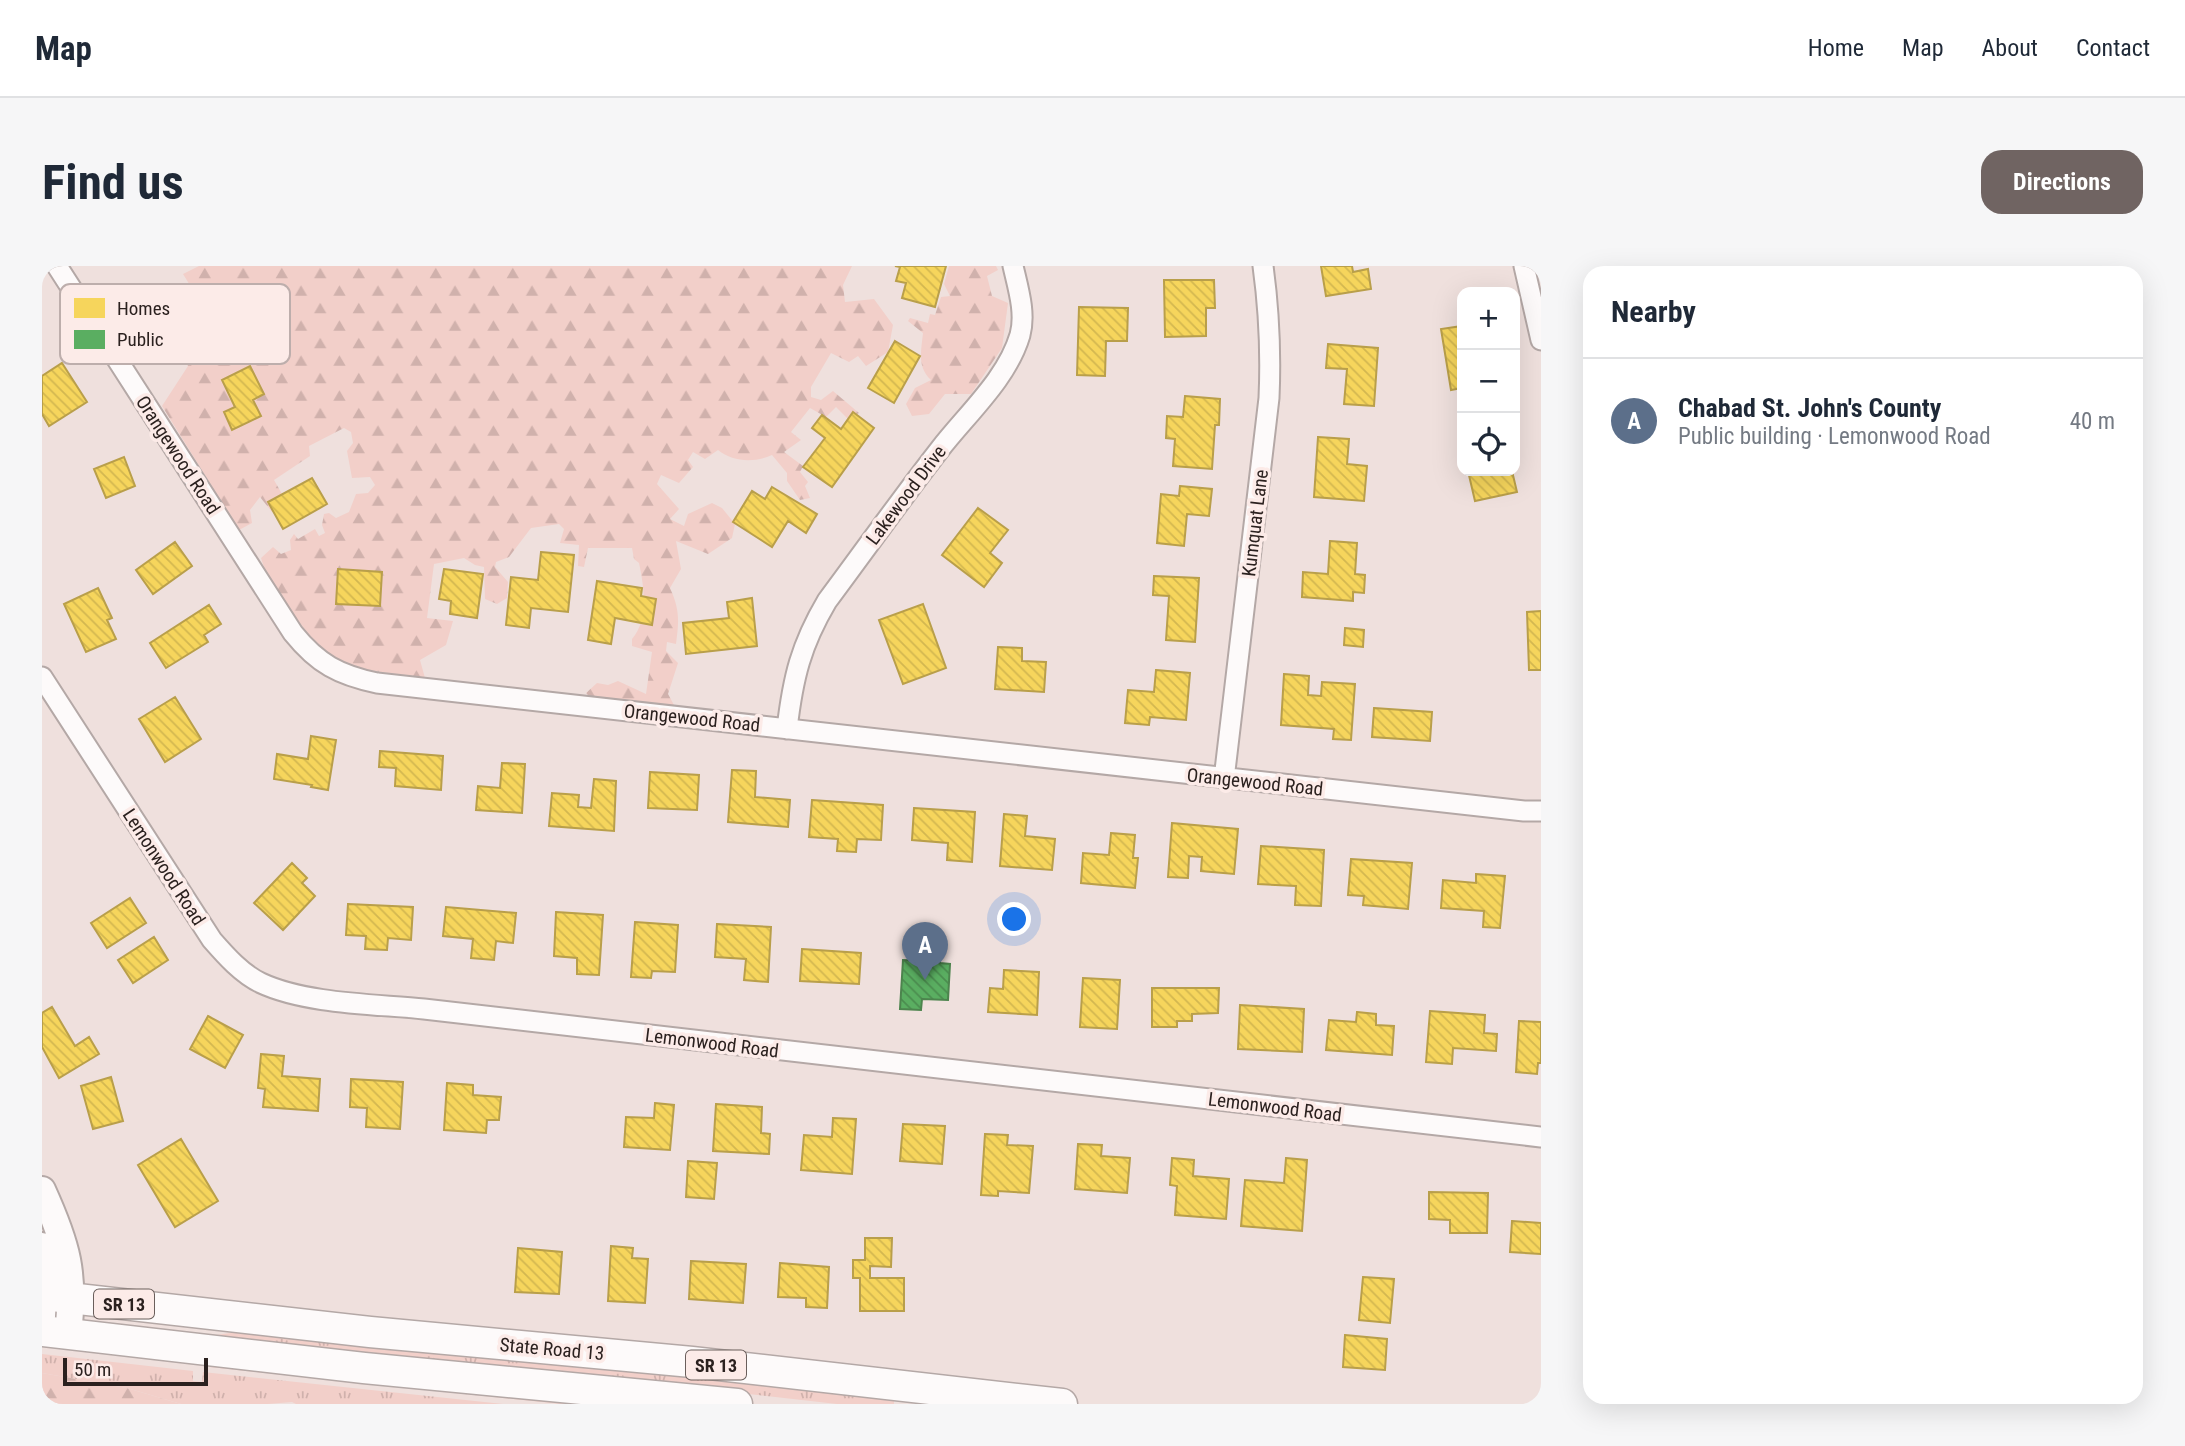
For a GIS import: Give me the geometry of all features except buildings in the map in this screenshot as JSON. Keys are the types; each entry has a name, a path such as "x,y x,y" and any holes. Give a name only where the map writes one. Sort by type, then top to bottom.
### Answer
{"main road":[{"name":"State Road 13","path":"50,1301 692,1362 996,1400 1062,1404"},
{"name":"State Road 13","path":"55,1332 364,1368 737,1404"}],"street":[{"name":"Orangewood Road","path":"57,266 69,284"},
{"name":"Lakewood Drive","path":"787,729 799,658 827,601 939,450 999,377 1011,357 1021,333 1021,304 1013,266"},
{"name":"Kumquat Lane","path":"1224,779 1269,398 1268,301 1263,266"},
{"path":"1524,266 1541,340"},
{"name":"Orangewood Road","path":"120,364 293,633 308,651 328,667 350,677 377,683 1224,779 1541,811"},
{"name":"Lemonwood Road","path":"42,677 212,940 229,959 262,983 335,1001 1541,1137"},
{"path":"42,1190 67,1253 50,1301"},
{"path":"42,1246 55,1332"}],"green space":[{"path":"199,266 852,266 843,285 845,302 874,299 893,325 888,352 866,366 858,356 849,362 831,353 811,387 811,397 821,400 833,391 859,413 848,419 836,407 826,417 810,408 791,432 801,440 784,452 803,466 800,472 808,482 805,486 810,498 800,500 787,481 787,473 772,455 744,460 730,457 718,450 705,459 693,452 688,460 693,467 679,483 661,475 657,484 679,509 670,519 684,526 688,514 712,503 722,508 735,524 732,538 708,554 676,541 681,569 670,588 677,609 678,629 676,644 667,642 666,651 678,663 668,694 674,705 589,696 586,693 597,683 608,685 618,681 646,694 652,652 632,646 632,639 641,622 644,602 639,563 634,559 632,548 588,548 584,567 578,566 579,545 560,543 564,529 559,524 531,528 509,557 496,562 495,567 508,582 507,598 497,604 485,599 484,567 464,558 434,564 427,618 453,621 446,645 420,660 425,678 365,670 338,660 314,642 269,582 261,558 273,547 281,554 291,550 290,540 294,534 298,539 315,529 319,536 325,533 322,525 324,514 329,513 336,518 349,512 356,494 368,493 375,485 370,477 352,478 347,451 353,443 351,432 344,428 309,446 310,456 274,480 286,501 272,512 260,497 250,510 252,523 239,530 162,406 187,364 290,364 290,284 189,284 183,274"},
{"path":"949,266 996,266 998,270 987,276 992,296 1008,303 1002,348 971,394 945,394 929,414 912,416 906,404 915,388 931,380 922,364 923,333 908,321 910,318 928,323 930,314 935,315 941,297 950,296 944,284"},
{"path":"94,1321 216,1335 252,1330 894,1395 894,1404 837,1404 625,1380 477,1367 91,1323"},
{"path":"42,1354 193,1371 193,1381 202,1382 203,1372 503,1404 181,1404 127,1388 42,1373"},
{"path":"209,1365 580,1404 209,1367"},
{"path":"42,1373 127,1388 181,1404 42,1404"}],"place":[{"name":"Chabad St. John's County","path":"925,980"}]}
